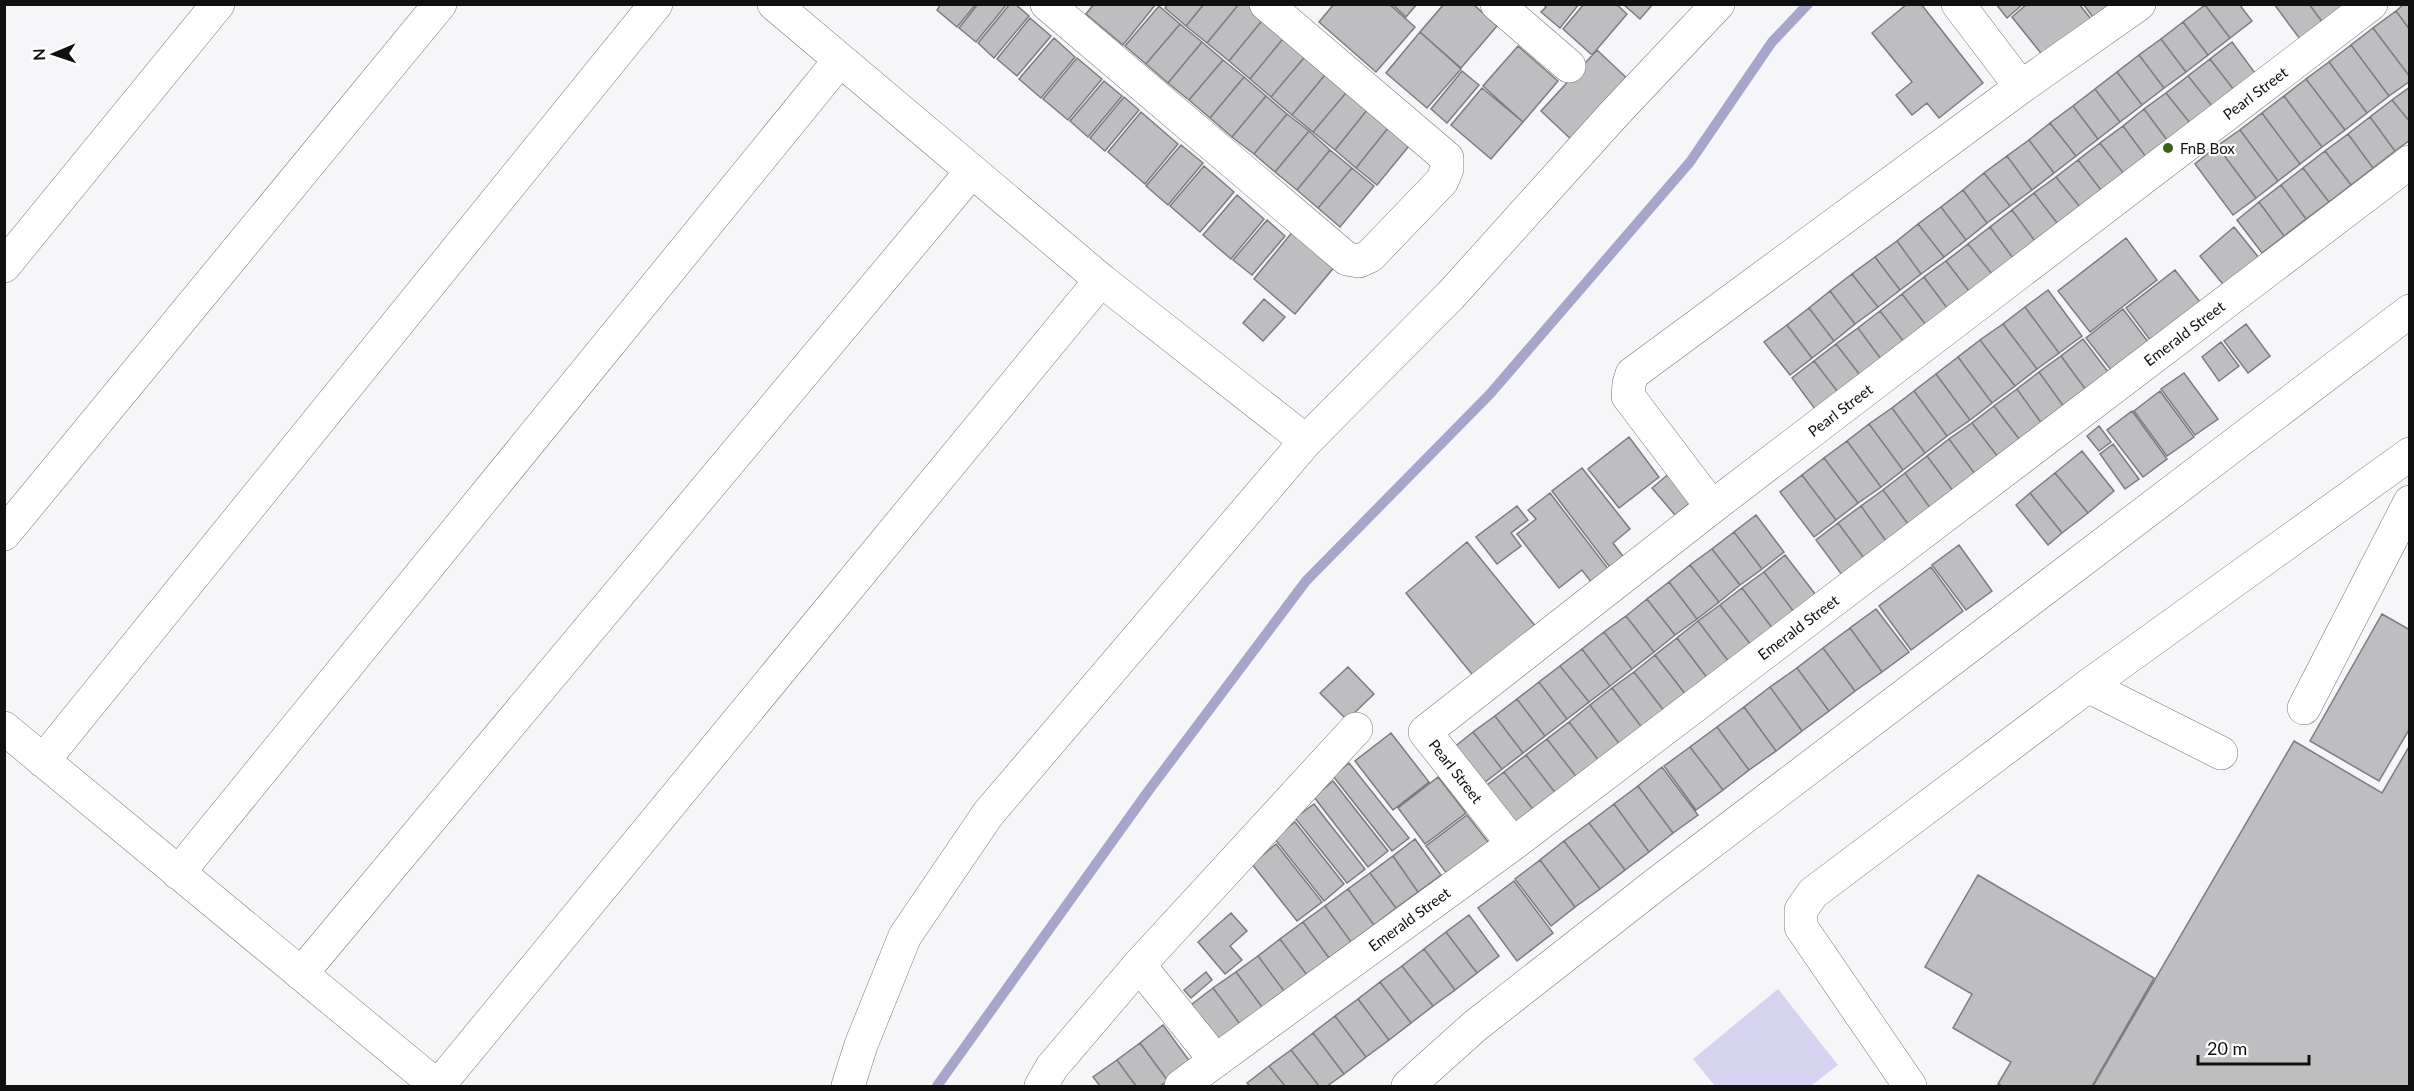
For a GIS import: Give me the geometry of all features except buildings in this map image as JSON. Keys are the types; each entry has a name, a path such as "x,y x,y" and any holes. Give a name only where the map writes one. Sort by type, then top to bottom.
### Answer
{"street":[{"path":"4,266 218,4"},
{"path":"4,534 440,4"},
{"path":"44,760 656,4"},
{"path":"774,4 1101,280 1306,441"},
{"path":"1047,4 1347,259 1359,261 1370,256 1442,181 1447,169 1447,158 1266,4"},
{"path":"1497,4 1569,66"},
{"path":"848,1086 861,1045 905,936 988,814 1306,441 1451,295 1614,114 1718,4"},
{"path":"1958,4 2021,87"},
{"path":"1712,507 1628,396 1632,374 2021,87 2139,4"},
{"name":"Pearl Street","path":"1513,844 1425,732 1712,507 2371,4"},
{"path":"178,873 840,60"},
{"name":"Emerald Street","path":"1181,1086 1513,844 2409,162"},
{"path":"301,974 972,171"},
{"path":"4,728 438,1086 1101,280"},
{"path":"1420,1082 1475,1026 1646,892 2409,311"},
{"path":"1910,1086 1801,927 1802,910 1813,892 2088,686 2409,454"},
{"path":"2304,708 2409,502"},
{"path":"2088,686 2221,753"},
{"path":"1041,1086 1052,1067 1139,965 1356,729"},
{"path":"1139,965 1216,1061"}],"shaded area":[{"path":"1778,989 1838,1065 1811,1086 1715,1086 1693,1059"}],"waterway":[{"path":"937,1086 1149,790 1306,581 1490,394 1690,162 1772,42 1808,4"}],"place":[{"name":"FnB Box","path":"2168,148"}]}
